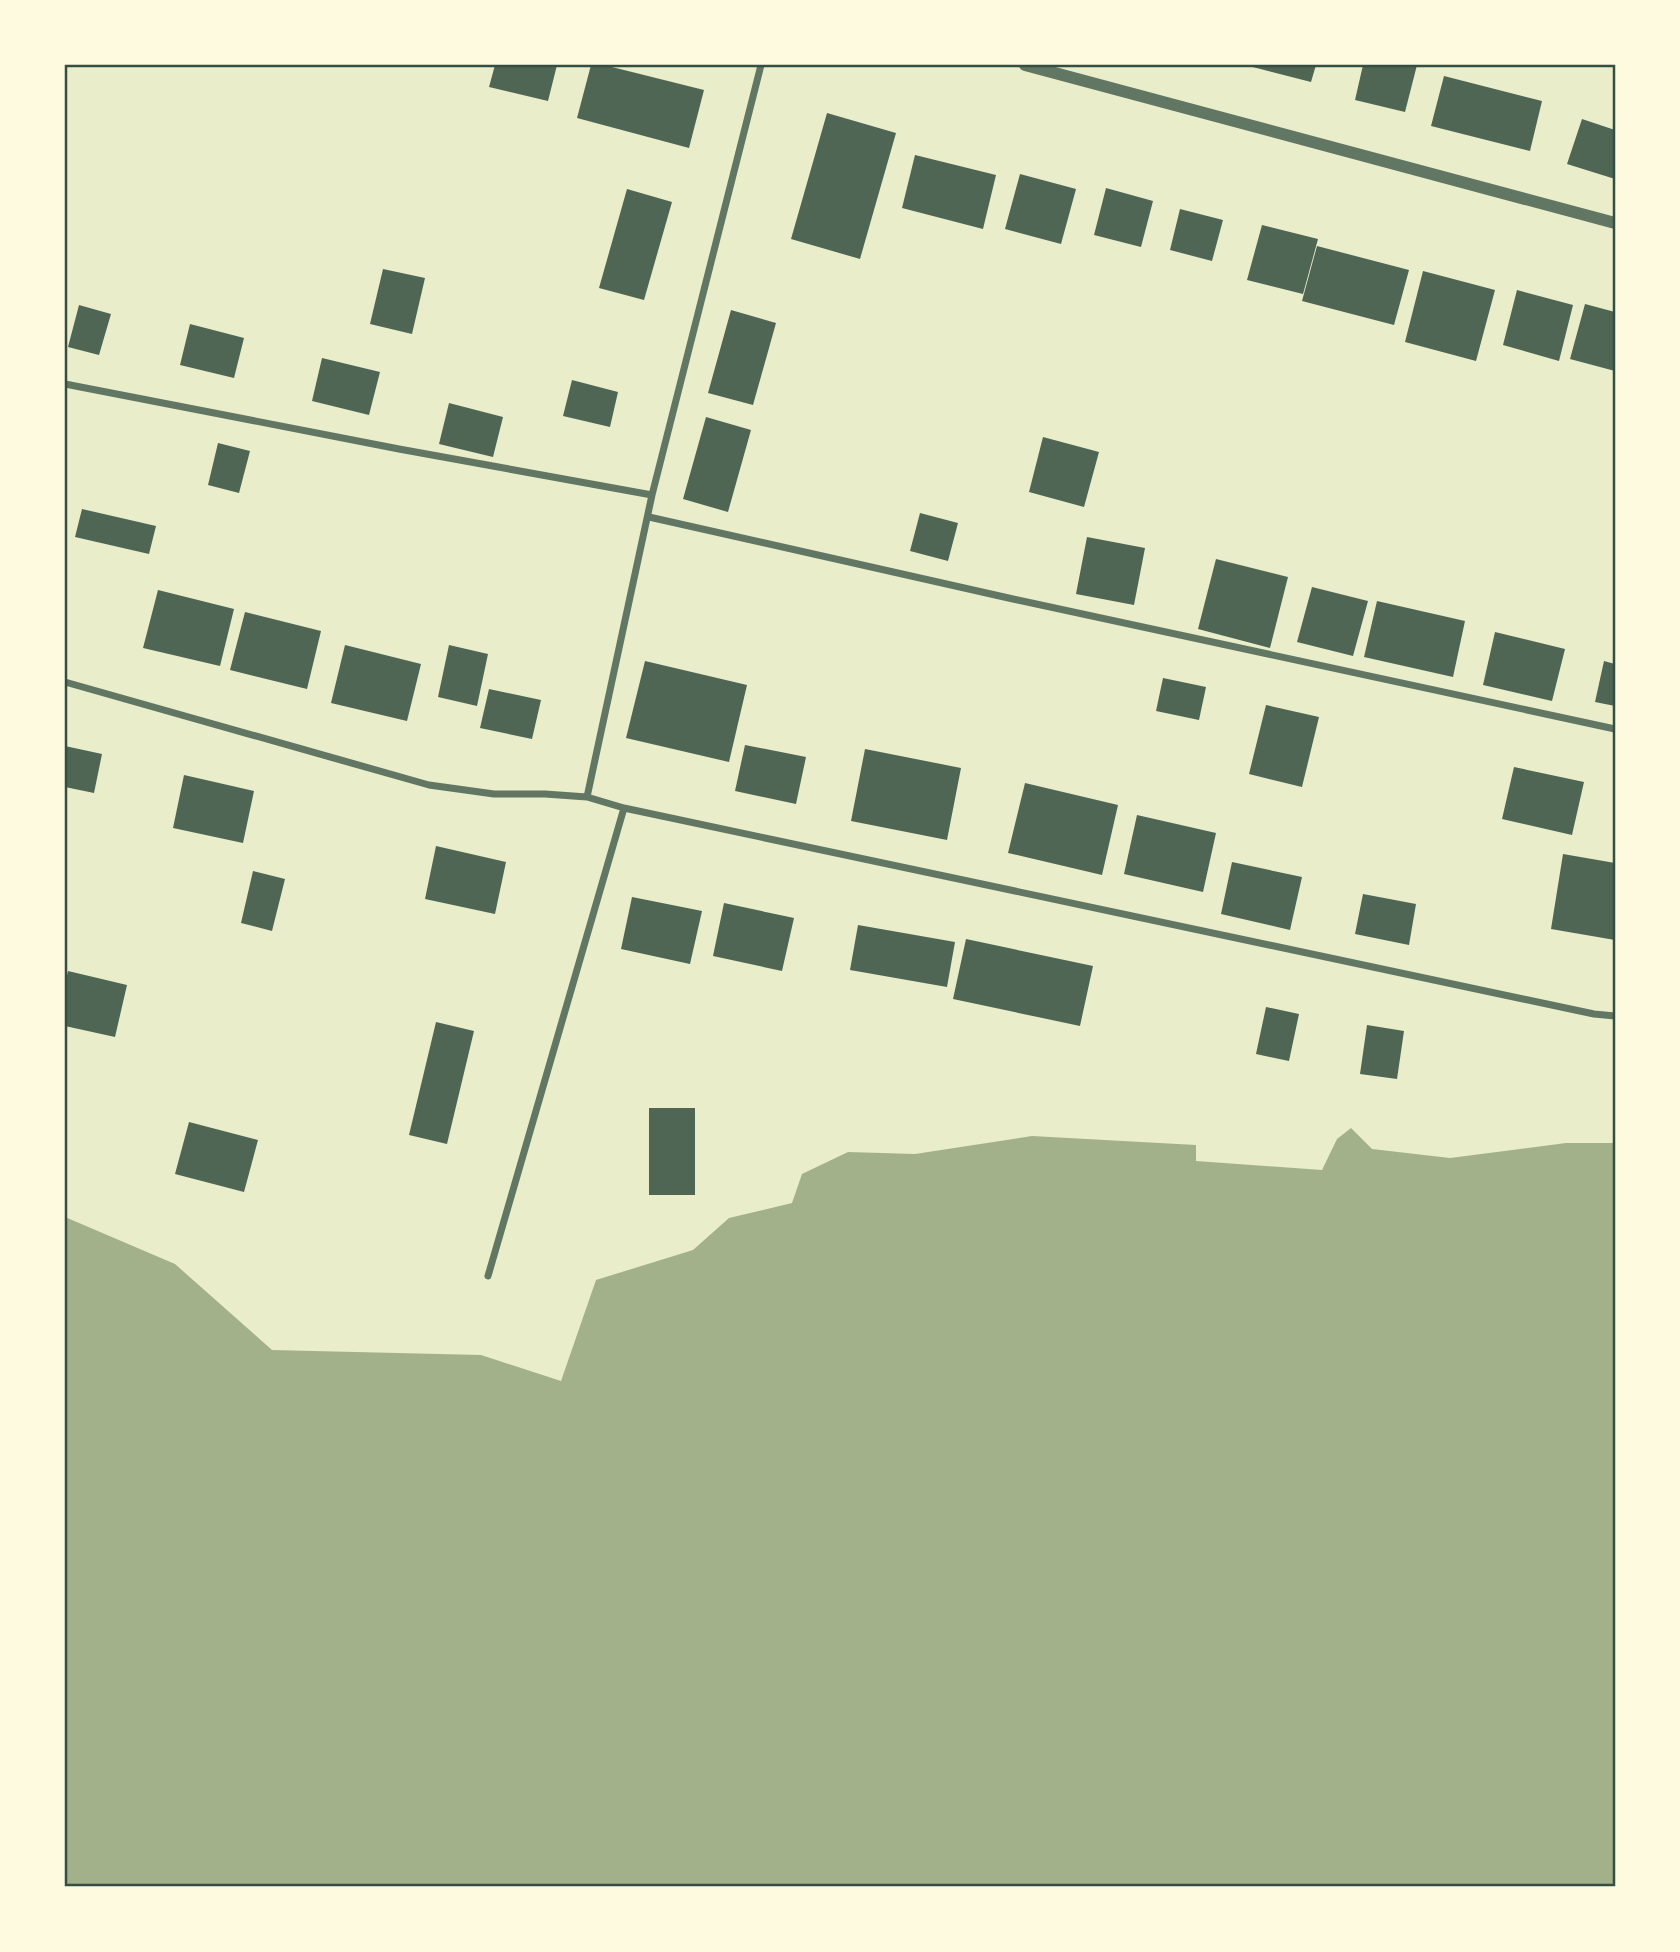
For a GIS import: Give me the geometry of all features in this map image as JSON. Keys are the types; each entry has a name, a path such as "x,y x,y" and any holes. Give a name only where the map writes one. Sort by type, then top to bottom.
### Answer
{"street":[{"path":"587,797 652,495 761,65"},
{"path":"1025,65 1615,223"},
{"path":"65,384 652,495"},
{"path":"649,517 1615,729"},
{"path":"65,682 429,785 494,794 587,797 624,808 1594,1014 1615,1016"},
{"path":"488,1276 624,808"}],"shaded area":[{"path":"1351,1128 1372,1149 1450,1158 1566,1143 1615,1143 1615,1887 65,1887 65,1217 175,1264 272,1350 481,1355 561,1381 596,1280 693,1250 729,1218 792,1203 802,1174 848,1152 915,1154 1032,1136 1196,1145 1196,1161 1322,1170 1337,1139"}],"building":[{"path":"495,65 557,65 548,101 489,87"},
{"path":"591,65 604,65 704,90 689,148 577,118"},
{"path":"1245,65 1316,65 1311,82"},
{"path":"1363,65 1417,65 1405,112 1355,100"},
{"path":"1444,76 1542,101 1530,151 1431,126"},
{"path":"827,113 896,133 860,259 791,239"},
{"path":"1582,119 1615,130 1615,179 1567,164"},
{"path":"915,155 996,175 983,229 902,208"},
{"path":"1020,174 1076,189 1061,244 1005,229"},
{"path":"1106,188 1153,201 1141,247 1094,235"},
{"path":"627,189 672,202 644,300 599,288"},
{"path":"1180,209 1223,220 1212,261 1170,250"},
{"path":"1262,225 1318,239 1303,294 1247,280"},
{"path":"1317,246 1409,270 1394,325 1302,301"},
{"path":"383,269 425,278 412,334 370,324"},
{"path":"1423,271 1495,290 1476,361 1405,342"},
{"path":"1517,290 1573,305 1559,361 1503,345"},
{"path":"1585,304 1615,312 1615,371 1570,359"},
{"path":"79,305 111,314 99,355 68,347"},
{"path":"731,310 776,323 753,405 708,393"},
{"path":"190,324 244,338 234,378 180,365"},
{"path":"322,358 380,372 369,415 312,401"},
{"path":"572,380 618,392 610,427 563,416"},
{"path":"449,403 503,417 493,457 439,444"},
{"path":"706,417 751,430 728,512 683,499"},
{"path":"1043,437 1099,452 1084,507 1029,492"},
{"path":"218,443 250,451 239,493 208,485"},
{"path":"82,509 156,526 149,554 75,537"},
{"path":"920,513 958,523 948,561 910,551"},
{"path":"1087,537 1145,548 1134,605 1076,594"},
{"path":"1216,559 1288,577 1270,648 1198,629"},
{"path":"1312,587 1368,601 1353,656 1297,642"},
{"path":"158,590 234,609 220,666 143,648"},
{"path":"1377,601 1465,621 1453,677 1364,657"},
{"path":"245,612 321,631 307,689 230,670"},
{"path":"1495,632 1565,649 1552,701 1483,685"},
{"path":"345,645 421,664 407,721 331,703"},
{"path":"449,645 488,654 477,706 438,697"},
{"path":"645,661 747,685 729,762 626,738"},
{"path":"1604,661 1615,664 1615,706 1595,702"},
{"path":"1163,678 1206,687 1199,720 1156,711"},
{"path":"489,689 541,700 532,739 480,728"},
{"path":"1266,705 1319,717 1302,787 1249,774"},
{"path":"745,745 806,757 796,804 735,791"},
{"path":"65,746 102,754 94,793 65,787"},
{"path":"865,749 961,768 947,840 851,821"},
{"path":"1514,767 1584,782 1572,835 1502,819"},
{"path":"184,775 254,791 243,843 173,828"},
{"path":"1025,783 1118,805 1102,875 1008,853"},
{"path":"1137,815 1216,833 1203,892 1124,874"},
{"path":"436,846 506,862 495,914 425,899"},
{"path":"1563,854 1615,863 1615,940 1551,929"},
{"path":"1232,862 1302,877 1290,930 1221,914"},
{"path":"253,871 285,879 272,931 241,923"},
{"path":"1363,894 1416,904 1409,945 1355,934"},
{"path":"632,897 702,911 690,964 621,949"},
{"path":"724,903 794,918 782,971 713,956"},
{"path":"858,925 955,942 947,987 850,970"},
{"path":"966,939 1093,966 1080,1026 953,999"},
{"path":"68,971 127,985 115,1037 65,1026 65,984"},
{"path":"1266,1007 1299,1014 1289,1061 1256,1054"},
{"path":"436,1022 474,1031 447,1144 409,1135"},
{"path":"1367,1025 1404,1031 1397,1079 1360,1074"},
{"path":"649,1108 695,1108 695,1195 649,1195"},
{"path":"189,1122 258,1140 244,1192 175,1174"}]}
